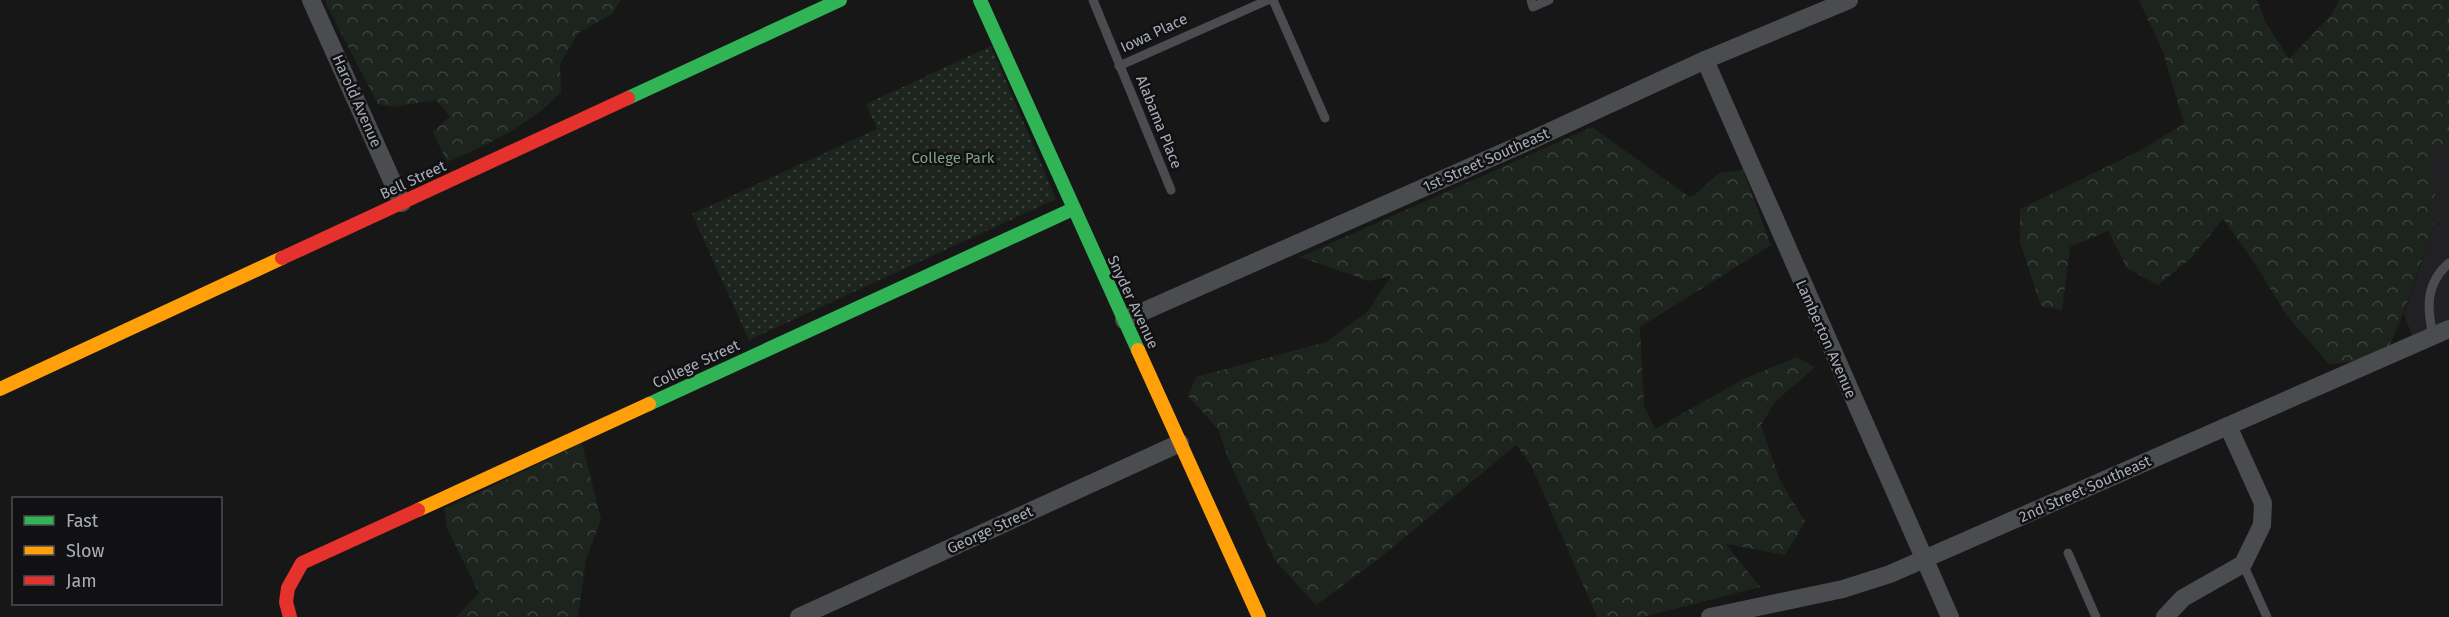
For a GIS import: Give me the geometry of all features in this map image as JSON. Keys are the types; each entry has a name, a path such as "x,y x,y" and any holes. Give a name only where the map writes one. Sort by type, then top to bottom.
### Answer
{"street":[{"name":"Harold Avenue","path":"311,0 402,203"},
{"name":"Bell Street","path":"0,389 840,0"},
{"name":"Snyder Avenue","path":"980,0 1259,617"},
{"name":"1st Street Southeast","path":"1124,320 1536,138 1705,60 1849,0"},
{"name":"Lamberton Avenue","path":"1705,60 1950,617"},
{"name":"College Street","path":"290,617 285,607 289,580 302,563 1073,209"},
{"name":"2nd Street Southeast","path":"1710,617 1843,589 1890,574 2441,333"},
{"path":"2165,617 2183,598 2243,564 2262,525 2263,503 2228,426"},
{"name":"George Street","path":"800,617 1180,443"}],"lane":[{"name":"Alabama Place","path":"1093,0 1171,190"},
{"name":"Iowa Place","path":"1119,66 1270,0"},
{"path":"1270,0 1325,118"},
{"path":"1531,0 1533,7 1549,0"},
{"path":"2441,333 2428,311 2429,296 2436,279 2449,263"},
{"path":"2068,553 2097,617"},
{"path":"2243,564 2267,617"}],"shaded area":[{"path":"2449,144 2449,329 2415,344 2404,314 2432,232 2436,201 2429,152"}],"green space":[{"path":"326,0 621,0 612,14 578,33 560,64 561,92 549,104 508,133 447,162 433,132 450,116 436,100 394,107 378,104"},
{"path":"2139,0 2257,0 2265,21 2289,59 2332,14 2339,0 2449,0 2449,144 2429,152 2436,201 2432,232 2403,314 2384,358 2329,364 2287,316 2254,262 2223,219 2191,258 2158,285 2127,268 2108,231 2070,247 2062,310 2041,306 2020,242 2020,209 2139,151 2184,124 2163,52"},
{"name":"College Park","path":"991,46 1056,199 749,340 692,214 877,129 866,104"},
{"path":"1592,127 1691,198 1719,173 1743,170 1771,245 1640,327 1644,406 1655,429 1742,380 1797,357 1815,367 1776,401 1761,425 1780,480 1805,522 1785,555 1726,544 1760,587 1643,617 1597,617 1531,465 1516,445 1381,557 1316,605 1274,559 1228,458 1218,429 1188,396 1196,377 1326,342 1368,311 1391,276 1369,281 1300,257"},
{"path":"582,443 601,519 586,560 578,617 456,617 479,593 447,528 444,509"}],"traffic: fast":[{"path":"628,98 840,0"},
{"path":"980,0 1138,350"},
{"path":"649,404 1073,209"}],"traffic: slow":[{"path":"0,389 282,258"},
{"path":"1138,350 1259,617"},
{"path":"418,510 649,404"}],"traffic: jam":[{"path":"282,258 628,98"},
{"path":"290,617 286,602 288,588 302,563 418,510"}]}
